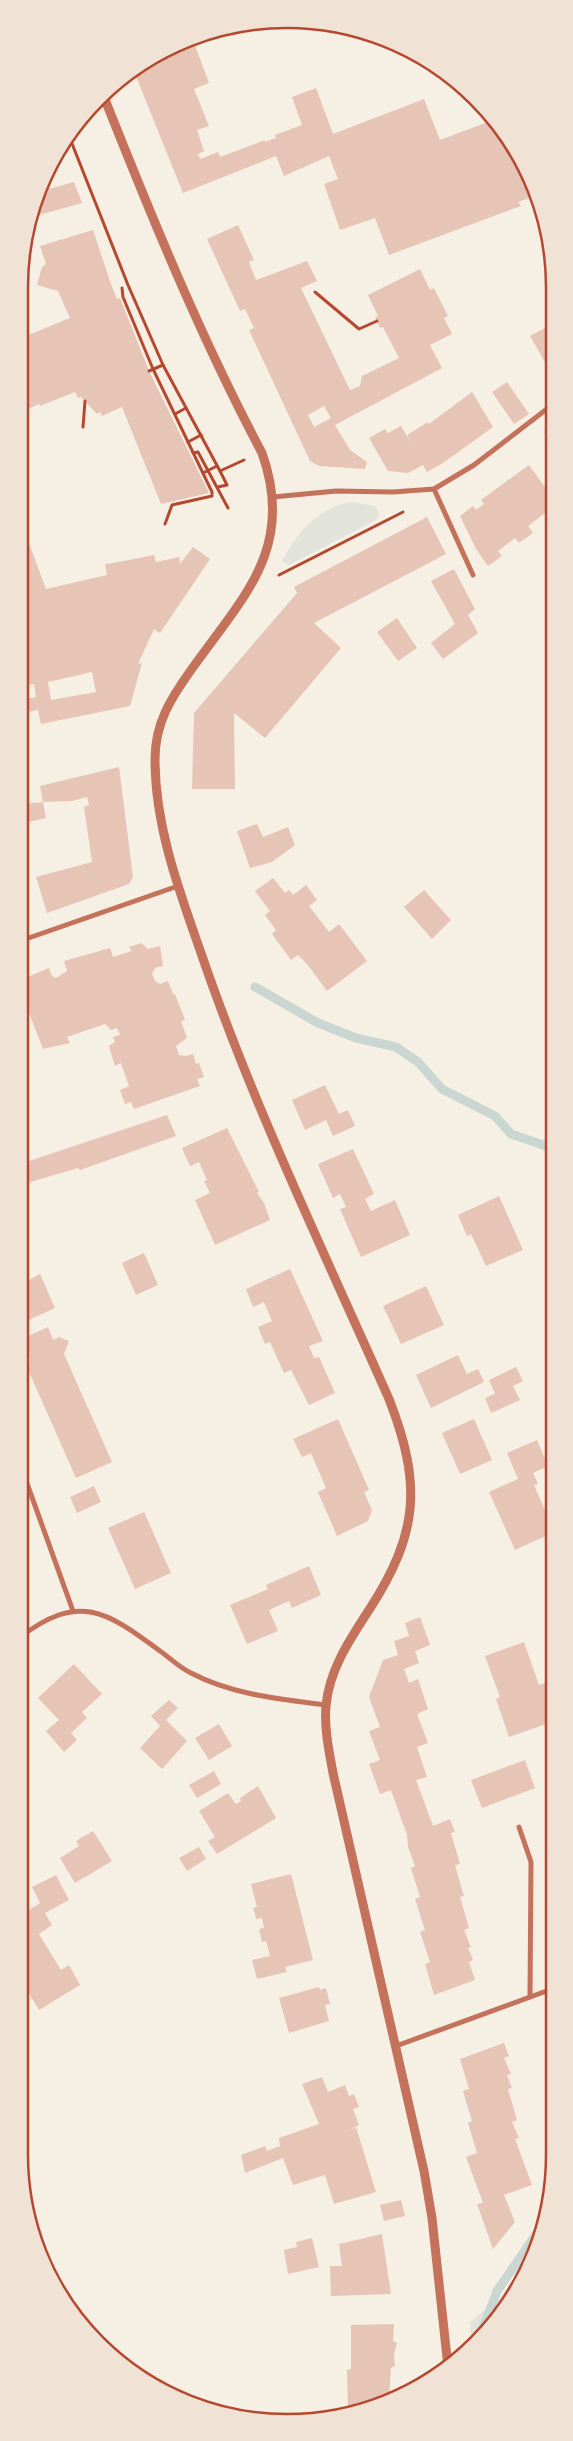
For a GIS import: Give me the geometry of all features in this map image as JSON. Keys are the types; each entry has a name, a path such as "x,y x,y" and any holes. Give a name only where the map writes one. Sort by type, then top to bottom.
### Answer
{"street":[{"path":"106,101 192,311 262,453 270,476 273,497 273,528 268,551 246,592 162,715 155,755 156,790 164,839 178,886 238,1056 389,1399 403,1436 410,1471 412,1502 408,1524 394,1567 350,1638 336,1666 326,1705 327,1739 333,1773 424,2171 432,2218 447,2357"},
{"path":"273,497 336,491 435,492 474,465 546,410"},
{"path":"435,492 473,575"},
{"path":"28,937 178,886"},
{"path":"28,1486 73,1611"},
{"path":"28,1631 40,1622 73,1611 100,1612 133,1631 190,1673 246,1694 326,1705"},
{"path":"519,1827 531,1862 530,1997"},
{"path":"396,2046 546,1991"}],"path":[{"path":"72,141 128,285 163,365 227,485 218,487"},
{"path":"122,288 123,297 151,370 194,453 212,496 172,505 165,524"},
{"path":"314,292 359,329 377,321"},
{"path":"151,370 163,365"},
{"path":"83,427 85,401"},
{"path":"175,414 186,408"},
{"path":"188,442 200,435"},
{"path":"194,453 198,452 228,508"},
{"path":"220,470 262,453"},
{"path":"203,473 217,466"},
{"path":"246,592 435,492"}],"shaded area":[{"path":"352,502 375,506 380,514 376,520 289,565 282,561 302,531 319,515 329,509"},
{"path":"504,2295 471,2337 470,2322"}],"building":[{"path":"195,44 209,83 194,89 209,126 197,130 204,151 198,154 200,159 218,152 220,157 265,140 265,142 276,138 275,135 302,125 292,97 316,88 333,134 424,99 440,140 486,122 511,157 530,198 518,202 521,206 389,255 375,218 340,230 324,184 338,179 329,156 284,176 276,156 183,193 136,76 157,62"},
{"path":"74,182 82,203 39,215 38,213 46,190"},
{"path":"238,225 254,260 249,262 256,280 307,261 317,281 301,288 350,390 360,386 362,376 399,358 383,327 380,328 375,317 378,316 368,295 420,269 430,290 434,288 448,316 444,318 452,334 430,345 442,368 335,425 350,450 367,462 365,469 319,466 310,461 249,330 254,328 245,309 240,311 207,239","holes":["324,406 331,418 314,427 308,415"]},
{"path":"93,230 117,299 120,298 149,371 209,493 161,504 122,407 102,416 100,412 97,414 81,397 78,398 75,392 28,409 28,335 70,318 58,291 37,285 42,267 46,264 40,246"},
{"path":"546,327 546,364 530,336"},
{"path":"507,382 529,414 514,424 492,392"},
{"path":"472,392 493,427 443,463 427,472 423,465 408,473 388,471 369,438 385,429 388,433 401,426 412,445 407,435 428,422 429,424"},
{"path":"529,465 546,489 546,512 528,526 533,533 519,543 515,538 498,551 502,556 488,566 476,549 460,516 473,506 476,510 484,504 481,500"},
{"path":"427,517 446,554 314,623 341,648 265,738 234,713 235,789 192,789 194,713 297,593 294,587"},
{"path":"28,541 46,589 107,575 105,564 154,555 156,562 179,557 180,564 193,547 210,559 160,633 154,629 138,664 142,663 130,706 41,724 38,710 28,712 28,699 36,697 34,684 28,685","holes":["92,672 96,692 51,700 48,682"]},
{"path":"454,569 475,609 468,615 478,633 443,659 431,643 455,624 431,581"},
{"path":"397,618 417,648 398,661 377,632"},
{"path":"119,767 133,877 129,884 47,913 36,877 92,862 84,807 89,805 87,797 72,801 43,802 40,786"},
{"path":"43,802 46,818 28,822 28,803"},
{"path":"257,824 263,837 288,827 295,845 272,862 250,868 237,831"},
{"path":"273,878 285,893 289,890 293,895 306,885 317,900 309,906 329,932 339,924 367,961 327,991 298,955 291,960 272,934 276,930 265,915 270,911 255,891"},
{"path":"424,890 451,920 432,939 404,907"},
{"path":"141,943 148,949 160,946 163,966 155,968 152,974 155,981 160,984 168,981 185,1020 181,1021 187,1038 176,1046 179,1055 193,1054 196,1064 199,1063 204,1077 197,1079 200,1086 134,1109 131,1102 125,1104 120,1090 129,1086 121,1063 115,1066 109,1046 115,1042 113,1037 120,1035 117,1028 111,1030 105,1024 67,1037 70,1043 43,1049 28,1010 28,977 49,968 52,976 56,978 67,971 64,961 110,948 113,957 132,951 129,947"},
{"path":"325,1085 339,1114 348,1110 355,1126 333,1136 326,1120 305,1130 292,1100"},
{"path":"167,1115 176,1136 80,1170 78,1168 28,1183 28,1161"},
{"path":"227,1128 259,1192 257,1193 264,1203 270,1220 215,1245 195,1200 210,1193 204,1181 207,1180 199,1162 190,1166 182,1148"},
{"path":"353,1149 374,1194 365,1199 371,1211 395,1200 410,1235 361,1257 340,1209 346,1207 340,1194 333,1198 318,1164"},
{"path":"499,1196 523,1250 486,1266 471,1234 467,1236 458,1215"},
{"path":"144,1253 158,1285 136,1295 122,1263"},
{"path":"290,1269 323,1341 309,1346 314,1358 319,1357 335,1393 309,1405 291,1370 284,1373 270,1342 265,1344 258,1327 272,1321 264,1302 253,1307 246,1289"},
{"path":"40,1274 55,1308 28,1320 28,1280"},
{"path":"426,1286 444,1325 401,1344 383,1306"},
{"path":"48,1327 53,1340 59,1337 69,1341 64,1354 112,1462 76,1478 28,1370 30,1359 28,1356 28,1336"},
{"path":"458,1355 467,1374 478,1369 484,1382 431,1408 416,1375"},
{"path":"516,1367 523,1381 513,1386 520,1400 491,1413 485,1398 495,1394 489,1380"},
{"path":"338,1419 369,1490 364,1492 372,1510 368,1521 337,1536 318,1492 326,1488 311,1453 302,1457 293,1439"},
{"path":"474,1419 492,1460 460,1474 442,1433"},
{"path":"537,1440 546,1461 546,1467 533,1473 538,1484 534,1485 546,1513 546,1536 515,1550 489,1492 518,1479 507,1453"},
{"path":"94,1486 101,1502 77,1513 70,1497"},
{"path":"144,1512 171,1573 135,1589 108,1528"},
{"path":"309,1566 321,1595 292,1608 289,1601 269,1610 278,1631 247,1644 230,1605 268,1589 266,1585"},
{"path":"420,1617 430,1645 415,1651 419,1663 404,1669 409,1683 418,1679 428,1709 417,1714 428,1743 417,1747 427,1777 416,1780 433,1826 450,1819 455,1832 451,1833 460,1864 455,1865 464,1896 460,1897 469,1928 464,1930 471,1947 468,1948 473,1960 469,1962 475,1980 434,1995 425,1964 430,1962 420,1932 425,1930 415,1899 420,1897 411,1868 415,1866 408,1847 407,1835 391,1790 380,1794 369,1764 380,1760 369,1731 380,1727 369,1697 383,1660 398,1655 394,1641 409,1636 405,1623"},
{"path":"524,1642 539,1685 546,1682 546,1724 509,1737 496,1699 500,1697 485,1656"},
{"path":"74,1664 102,1694 82,1712 87,1718 71,1733 77,1740 64,1752 46,1731 59,1720 38,1698"},
{"path":"169,1700 178,1708 166,1720 187,1741 162,1769 140,1748 160,1726 151,1716"},
{"path":"219,1724 232,1746 209,1760 195,1738"},
{"path":"525,1760 535,1788 482,1808 471,1780"},
{"path":"214,1771 221,1784 197,1798 189,1785"},
{"path":"258,1786 276,1818 217,1854 208,1841 215,1837 199,1811 228,1793 236,1804 241,1801 240,1798"},
{"path":"93,1831 112,1861 75,1883 60,1858 79,1846 76,1841"},
{"path":"199,1847 206,1859 187,1871 179,1858"},
{"path":"291,1874 313,1960 285,1967 287,1972 257,1979 252,1960 270,1956 266,1941 262,1942 259,1929 264,1928 262,1918 256,1919 253,1908 257,1907 251,1884"},
{"path":"56,1875 69,1900 45,1913 52,1925 39,1934 61,1970 69,1965 80,1985 39,2010 28,1992 28,1911 40,1903 32,1887"},
{"path":"319,1987 320,1990 326,1988 330,2004 325,2005 329,2021 289,2033 279,1998"},
{"path":"504,2043 509,2056 504,2058 511,2074 507,2075 512,2088 508,2089 517,2120 512,2122 519,2138 515,2139 532,2185 504,2195 515,2222 493,2249 477,2204 483,2203 466,2157 477,2153 468,2123 472,2121 463,2091 469,2089 460,2059"},
{"path":"322,2077 328,2092 345,2085 349,2096 354,2094 359,2107 353,2109 359,2125 341,2134 356,2127 376,2192 334,2204 325,2175 293,2185 283,2158 245,2173 241,2155 265,2146 267,2151 280,2146 279,2138 319,2124 302,2084"},
{"path":"401,2200 405,2216 384,2221 380,2205"},
{"path":"382,2234 391,2294 331,2296 330,2266 342,2266 339,2244"},
{"path":"312,2238 319,2267 288,2274 284,2250 297,2247 296,2242"},
{"path":"394,2324 393,2341 397,2343 394,2354 395,2366 391,2368 389,2392 348,2406 347,2370 351,2369 351,2325"}],"waterway":[{"path":"255,987 318,1023 356,1038 396,1047 418,1062 442,1089 495,1116 511,1134 546,1146"},
{"path":"487,2318 497,2291 530,2243"}]}
